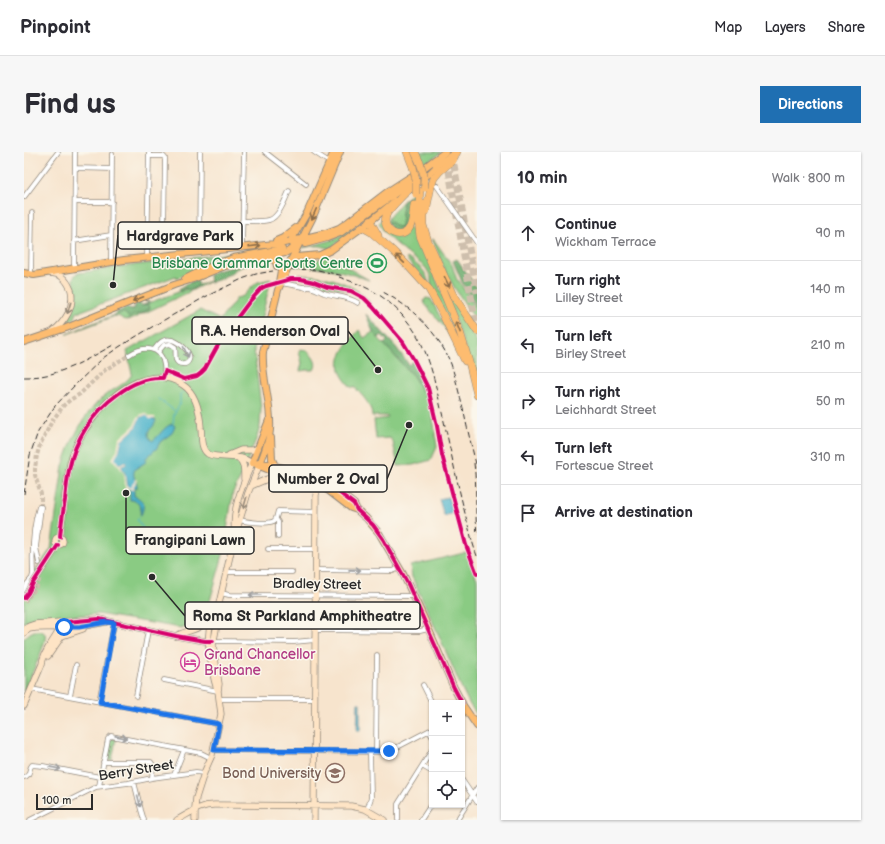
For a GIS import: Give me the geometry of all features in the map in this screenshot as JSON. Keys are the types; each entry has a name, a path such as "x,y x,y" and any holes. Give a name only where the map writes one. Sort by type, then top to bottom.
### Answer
{"highway":[{"path":"406,192 389,210 386,217 388,229 396,234 406,232 411,226 424,175 408,152"},
{"path":"415,152 417,165"},
{"path":"423,220 426,213 433,180 437,174 452,160 456,152"},
{"path":"420,191 424,230 428,241 454,295 477,331"},
{"path":"420,191 418,219 420,236 462,336 477,393"},
{"path":"370,221 383,242"},
{"path":"362,227 383,242 408,266 432,293 461,352 477,393"},
{"path":"454,295 462,302 477,324"}],"main road":[{"path":"275,466 272,459 269,404 262,356 284,264 284,251 300,226 334,152"},
{"path":"278,286 284,264 303,241 340,152"},
{"path":"27,274 48,273 111,262 303,241 334,236 349,227 390,190 445,152"},
{"path":"24,342 66,328 174,285 230,265 267,257 284,251 303,241 332,231 456,152"},
{"path":"284,264 297,257 315,256 334,248 429,174 439,164"},
{"path":"364,212 370,221"},
{"path":"268,244 284,238 300,226"},
{"path":"349,227 362,227"},
{"path":"174,285 233,258 284,251"},
{"path":"267,257 284,264"},
{"path":"48,273 59,275 64,279 69,286 72,295 68,313 62,322 50,333"},
{"path":"24,598 58,545 62,542 60,537 69,470 72,457 83,432 101,408 121,391 142,380 163,378 183,385 193,396 197,404 200,418 202,446 206,452 212,456 241,458 252,463 275,466 316,477 322,483 354,504 357,510 376,530 400,568 460,700"},
{"path":"235,534 234,525 240,494 270,417"},
{"path":"211,641 219,614 218,608 221,593 235,534 245,500 260,464 270,431"},
{"path":"227,456 241,450 258,448"},
{"path":"235,457 243,464 244,483"},
{"path":"260,464 272,471 322,483"},
{"path":"251,486 274,476 284,474"},
{"path":"314,820 316,494 322,483"},
{"path":"195,820 196,798 204,773 214,750 221,714 218,691 214,685 211,641 209,635 213,614 218,608"},
{"path":"176,636 183,632 196,629 212,617"},
{"path":"24,633 32,628 44,628 99,619 107,622 176,636 211,641"},
{"path":"24,629 35,624 64,624 79,627 107,622"},
{"path":"24,706 42,664 62,636 64,624"},
{"path":"42,664 42,660 50,643 64,624"},
{"path":"62,636 86,628 90,625"},
{"path":"44,628 48,629 50,632 50,643"},
{"path":"465,713 477,726"},
{"path":"177,820 201,807 209,805 314,805 351,806 362,808 384,820"}],"street":[{"path":"24,197 58,152"},
{"path":"74,268 75,152"},
{"path":"199,252 200,152"},
{"path":"242,247 244,152"},
{"path":"264,152 306,184"},
{"path":"314,152 329,162"},
{"path":"111,262 112,154"},
{"path":"147,258 149,154 162,156 165,158 164,232"},
{"path":"75,168 112,169"},
{"path":"437,186 477,243"},
{"path":"242,220 270,219 282,206 289,191"},
{"path":"74,202 112,202"},
{"path":"27,274 31,248 32,213"},
{"path":"74,241 111,235"},
{"path":"278,286 314,289 353,300 358,303"},
{"path":"167,339 172,340 184,347 188,353 189,359 185,364 178,363 176,360 174,346 170,344 164,344 156,351 162,341 167,339"},
{"path":"129,355 141,349 156,351 161,355 164,364 165,371 163,378"},
{"path":"24,592 33,574 32,547 36,515 40,507 36,547 39,563"},
{"path":"278,537 278,522 276,519 277,511 316,512"},
{"path":"240,520 251,522 270,522 276,519"},
{"path":"268,549 316,549"},
{"path":"316,570 393,571 400,568"},
{"path":"226,572 292,572"},
{"name":"Bradley Street","path":"221,593 229,595 414,596"},
{"path":"100,702 114,623"},
{"path":"315,630 420,631 428,629"},
{"path":"136,696 148,630"},
{"path":"211,641 294,642 315,640"},
{"path":"376,752 377,655"},
{"path":"70,696 76,665"},
{"path":"164,680 218,691"},
{"path":"423,685 430,700"},
{"path":"31,689 219,724"},
{"path":"219,699 315,699"},
{"path":"214,750 391,751 429,731"},
{"path":"99,786 108,739 111,736 202,753 211,758"},
{"path":"174,775 184,750"},
{"path":"367,810 370,798 370,752"},
{"path":"398,820 398,805 429,755"},
{"path":"103,762 150,762 153,763 152,778"},
{"path":"24,777 29,774 30,766 32,765 100,777"},
{"path":"422,766 429,770"},
{"name":"Berry Street","path":"30,820 92,788 99,786 198,772 204,773"},
{"path":"134,782 144,820"},
{"path":"465,785 477,802"},
{"path":"465,805 477,788"},
{"path":"422,820 430,808"},
{"path":"457,820 463,808"}],"green space":[{"path":"419,152 442,152 425,164"},
{"path":"415,190 410,223 405,231 394,232 387,222 391,222 396,227 401,227 403,201"},
{"path":"403,201 401,227 396,227 391,222 387,222 389,217"},
{"path":"383,217 384,228 416,229 459,336 457,336 431,287 431,277 426,268 387,235 379,223"},
{"path":"354,228 357,228 329,249 319,246 303,248 331,240"},
{"path":"432,238 452,265 457,280 477,311 477,318 473,316 446,273"},
{"path":"248,251 177,278 176,276 76,313 74,319 67,321 74,306 75,291 73,280 75,275 78,273"},
{"path":"326,257 329,262 334,264 336,261 369,280 331,269 292,266 298,261 316,260"},
{"path":"407,258 424,271 428,283 406,259"},
{"path":"457,259 477,288 477,308 462,282 453,261"},
{"path":"248,264 132,319 126,320 115,316 67,334 88,325 210,281 209,280 212,277 221,271"},
{"path":"233,267 233,273 210,283 209,275 215,271"},
{"path":"290,275 323,277 344,283 354,288 370,303 360,295 349,290 327,286 308,279 290,278"},
{"path":"271,279 254,349 261,408 260,426 240,479 233,492 223,555 209,604 202,615 194,623 181,628 98,614 33,619 24,623 24,594 32,575 51,549 63,466 66,456 78,428 89,412 103,397 123,384 132,374 127,351 200,310 220,320 237,298 243,296 258,282"},
{"path":"196,280 198,282 198,286 191,290 184,288 181,292 179,291 179,289 185,284"},
{"path":"446,288 477,342 477,383 445,289"},
{"path":"426,298 431,299 450,336 425,304 424,300"},
{"path":"147,300 150,308 141,314 134,315 129,318 125,313 114,315 116,312 127,307 130,310 134,309 137,303 140,303 142,306 147,304"},
{"path":"366,314 396,347 409,365 413,361 427,389 429,399 427,399 413,376 384,344 387,341 382,335 379,338 373,332"},
{"path":"359,330 364,338 373,332 413,376 427,399 434,424 437,447 431,460 413,465 398,466 393,442 390,438 376,439 374,420 388,418 387,416 372,416 372,412 366,400 354,386 352,388 342,375 340,369 339,362 343,351"},
{"path":"300,349 306,350 312,357 316,365 314,370 300,371 302,363 299,351"},
{"path":"468,552 477,579 477,715 463,691 412,577 410,566"},
{"path":"34,631 43,632 45,634 45,638 41,652 24,692 24,638"},
{"path":"112,738 116,739 112,760 108,760 106,759 110,740"}],"water":[{"path":"146,415 156,420 148,433 149,438 152,441 169,425 172,424 175,426 172,433 160,442 157,448 145,459 147,461 135,469 134,477 137,483 137,488 135,487 133,490 134,496 140,499 143,504 141,515 141,509 138,503 130,500 130,490 128,489 121,466 126,464 125,462 119,464 114,459 119,450 121,441 135,428 140,417"},
{"path":"448,497 453,513 444,516 439,499"},
{"path":"358,703 360,703 360,731 357,731"}],"pier":[{"path":"146,413 150,417 155,417 155,419 150,419 146,415 140,417 140,415"},
{"path":"138,417 140,417 135,428 121,441 115,459 119,464 125,462 126,464 121,466 126,477 127,486 131,488 135,479 137,480 133,490 125,488 124,474 112,459 117,451 119,439 134,426"}],"waterway":[{"path":"173,425 174,414 180,403 180,395 183,392"},
{"path":"159,399 176,412"},
{"path":"141,515 137,520 151,539"},
{"path":"151,539 154,543"}],"tunnel":[{"path":"452,154 477,293"},
{"path":"447,160 477,330"},
{"path":"41,507 41,494 35,475 35,468 40,445 52,421 64,405 80,394 105,370 129,355"},
{"path":"24,602 38,585 40,576 39,563"}],"railway":[{"path":"291,269 318,270 344,276"},
{"path":"24,494 30,455 38,432 55,406 103,358 157,324 205,297 242,279 256,274 273,271"},
{"path":"339,277 365,287 380,295 401,314 418,337 429,362 433,376 477,556"},
{"path":"383,292 394,298 414,313 432,331 446,352 451,364 463,408 477,468"},
{"path":"24,377 36,377 60,371 82,362 115,344"},
{"path":"474,463 477,535"}],"cycle path":[{"path":"60,537 69,470 72,459 86,427 101,409 123,390 145,380 163,378 165,371 184,379 197,376 205,369 222,338 249,302 262,288 291,279 301,279 327,287 351,291 364,298 403,342 414,360 428,388 442,455 466,545 477,574"},
{"path":"275,466 316,477 324,481 354,504 357,510 373,525 383,539 408,584 460,700"},
{"path":"24,598 58,545"},
{"path":"66,622 99,619 176,636 213,641"}],"place":[{"name":"Brisbane Grammar Sports Centre","path":"377,263"},
{"name":"Hardgrave Park","path":"113,285"},
{"name":"R.A. Henderson Oval","path":"378,370"},
{"name":"Number 2 Oval","path":"409,425"},
{"name":"Frangipani Lawn","path":"126,493"},
{"name":"Roma St Parkland Amphitheatre","path":"152,577"},
{"name":"Grand Chancellor Brisbane","path":"190,662"},
{"name":"Bond University","path":"335,773"}],"route":[{"path":"64,627 79,627 107,622 114,623 100,702 219,724 214,750 389,751"}]}
